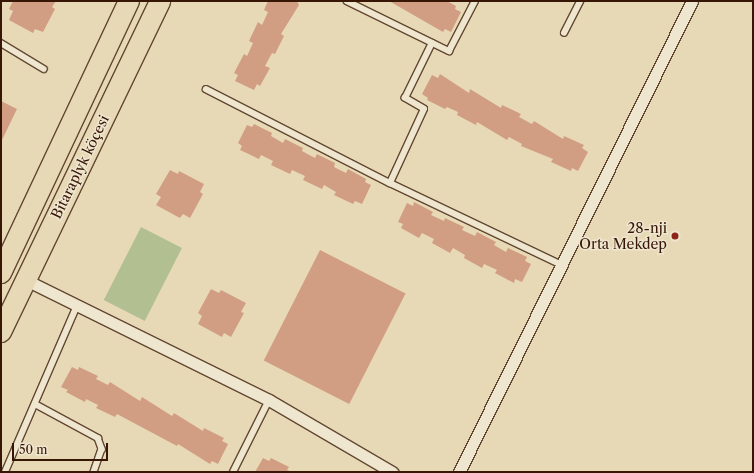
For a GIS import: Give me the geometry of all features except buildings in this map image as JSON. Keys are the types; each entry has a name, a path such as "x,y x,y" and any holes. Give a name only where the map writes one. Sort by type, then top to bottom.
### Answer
{"highway":[{"name":"Bitaraplyk köçesi","path":"1,273 129,1"},
{"name":"Bitaraplyk köçesi","path":"1,332 160,1"}],"street":[{"path":"459,472 560,264 692,1"},
{"path":"26,280 269,400 392,472"}],"lane":[{"path":"347,1 449,51 475,1"},
{"path":"564,33 580,1"},
{"path":"1,43 44,69"},
{"path":"390,183 424,109 405,98 432,43"},
{"path":"206,89 390,183 560,264"},
{"path":"5,472 77,306"},
{"path":"234,472 269,400"},
{"path":"35,404 98,438 102,449 94,472"}],"green space":[{"path":"141,227 182,248 145,321 104,300"}],"place":[{"name":"28-nji Orta Mekdep","path":"675,236"}]}
